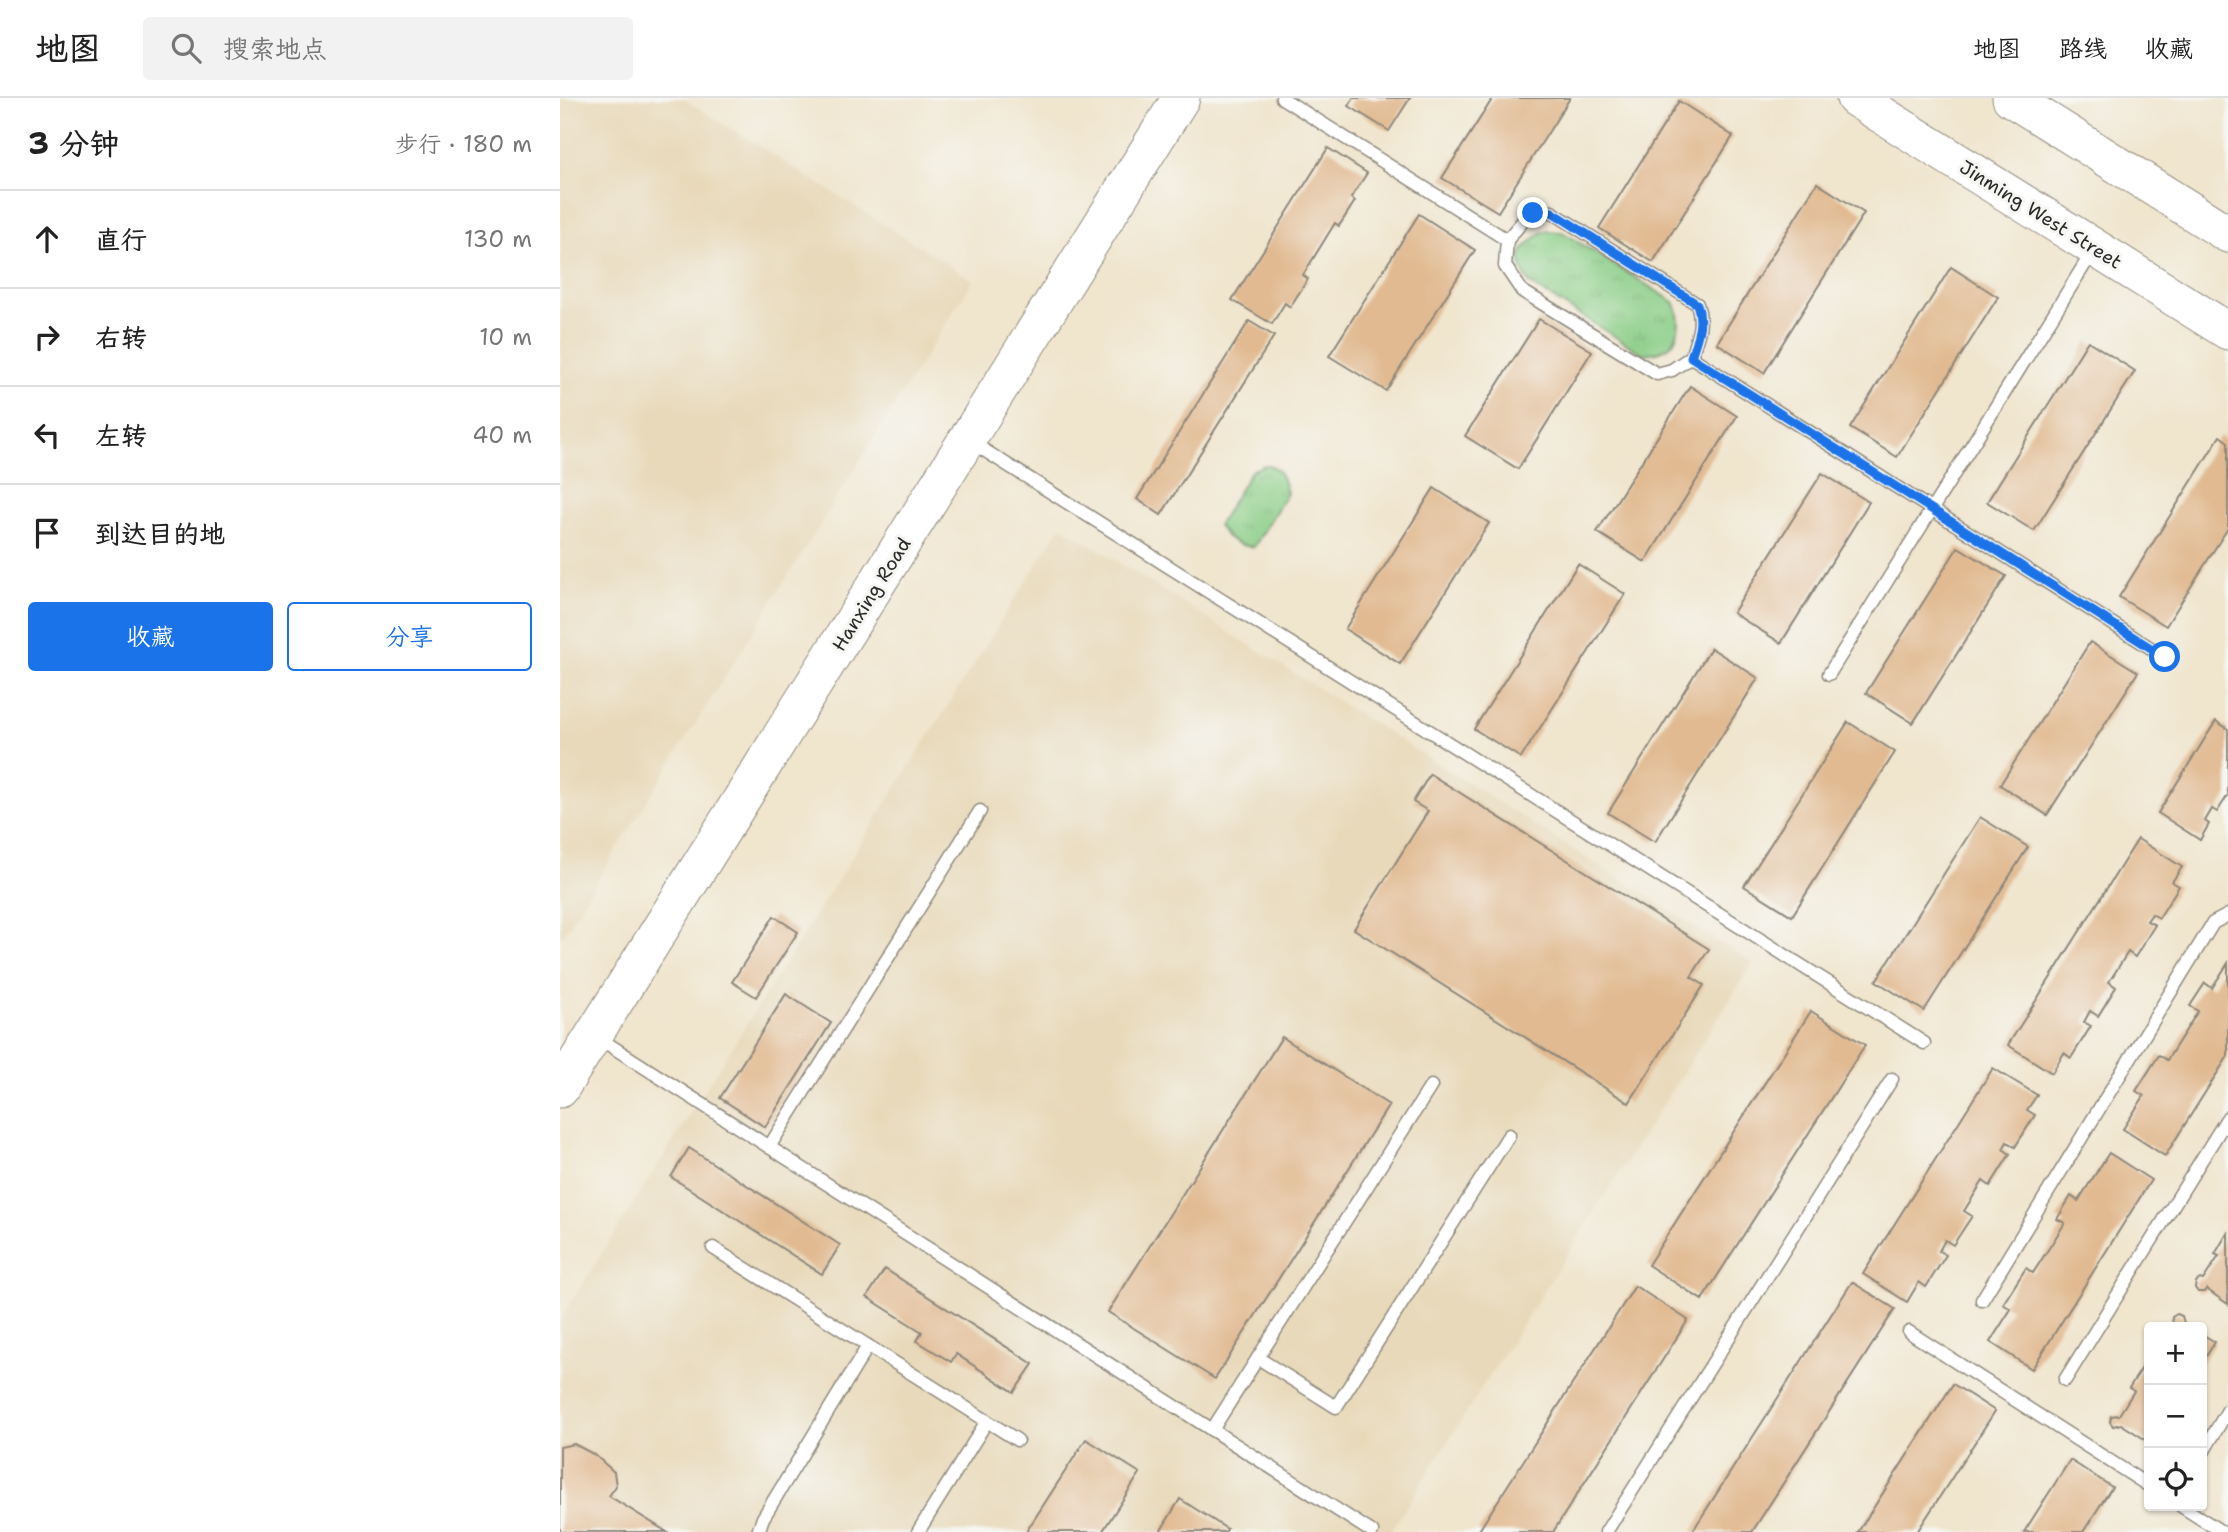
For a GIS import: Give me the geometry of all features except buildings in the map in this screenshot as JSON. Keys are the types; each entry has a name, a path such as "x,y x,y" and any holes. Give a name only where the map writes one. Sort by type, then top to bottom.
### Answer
{"street":[{"name":"Hanxing Road","path":"560,1089 577,1040 1154,98"},
{"name":"Hanxing Road","path":"577,1040 967,439 1181,98"},
{"name":"Jinming West Street","path":"1855,98 2228,331"},
{"path":"2011,98 2228,234"}],"lane":[{"path":"1282,98 1507,240"},
{"path":"1541,210 1552,212 1697,304 1702,316 1691,357 1672,370 1657,374 1522,291 1505,266 1507,240 1533,213 1541,210"},
{"path":"1829,674 2095,248"},
{"path":"1691,357 2165,657"},
{"path":"967,439 1924,1043"},
{"path":"769,1147 980,811"},
{"path":"1982,1300 2213,923 2228,915"},
{"path":"577,1040 769,1147 1372,1532"},
{"path":"1606,1532 1892,1079"},
{"path":"1212,1430 1431,1086"},
{"path":"2065,1380 2228,1117"},
{"path":"1258,1358 1336,1407 1509,1135"},
{"path":"713,1248 1017,1440"},
{"path":"1909,1332 2144,1483"},
{"path":"758,1532 762,1518 868,1346"},
{"path":"2206,1448 2228,1410"},
{"path":"918,1532 988,1421"},
{"path":"2189,1511 2222,1532"}],"shaded area":[{"path":"560,98 682,98 973,280 560,940"},
{"path":"1061,526 1753,963 1390,1532 560,1532 560,1320"}],"green space":[{"path":"1544,231 1562,232 1674,302 1679,323 1672,343 1660,351 1643,354 1530,284 1521,267 1521,254 1529,243"},
{"path":"1264,465 1278,470 1287,493 1254,547 1243,545 1229,538 1218,525 1251,471"}],"route":[{"path":"1533,213 1541,210 1552,212 1697,304 1702,316 1691,357 2165,657"}]}
